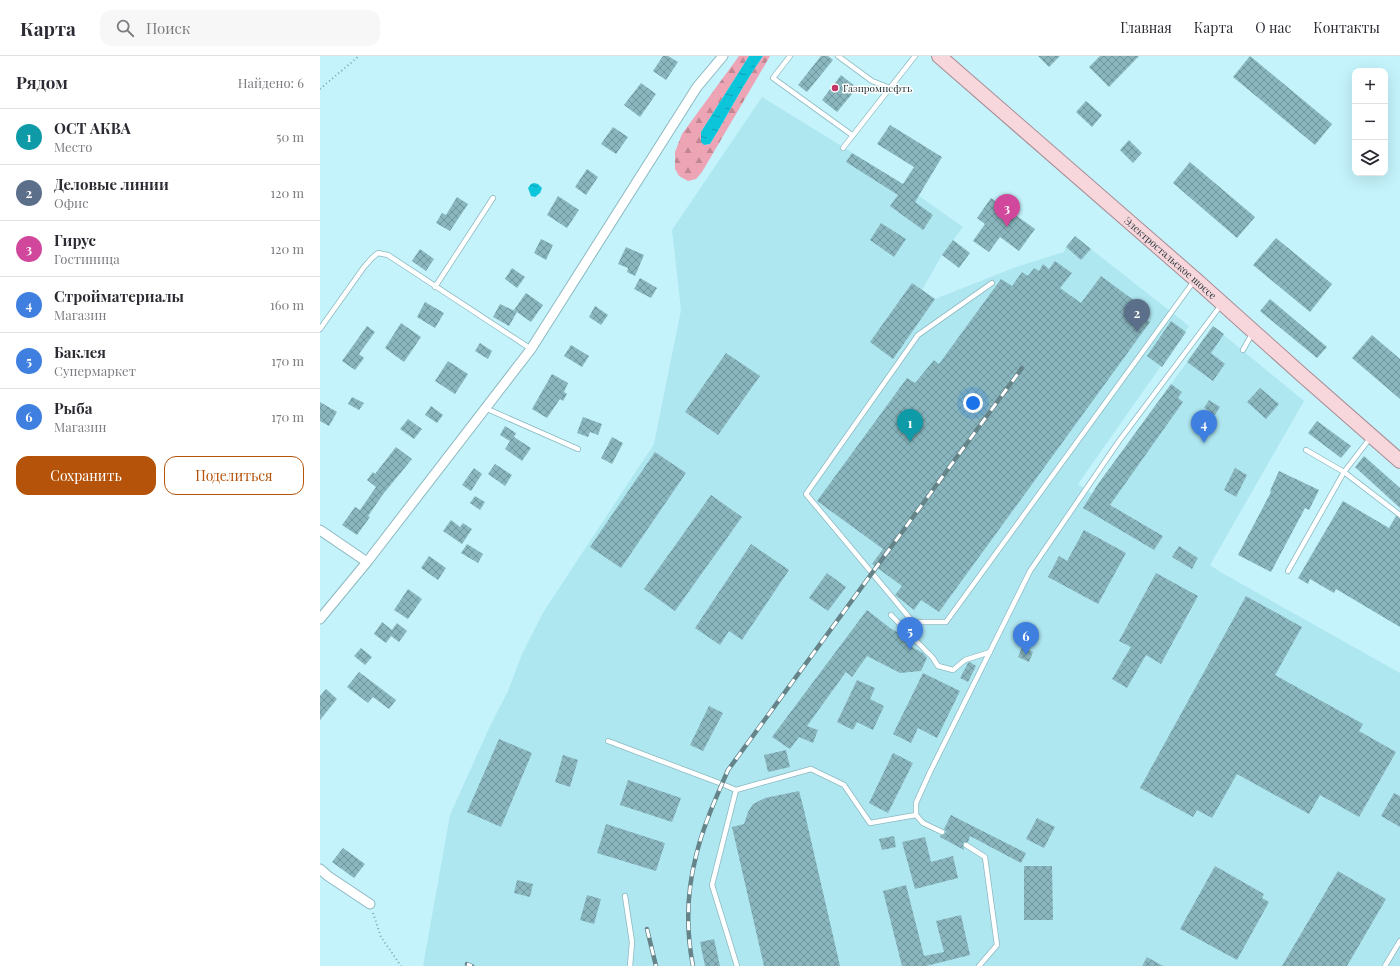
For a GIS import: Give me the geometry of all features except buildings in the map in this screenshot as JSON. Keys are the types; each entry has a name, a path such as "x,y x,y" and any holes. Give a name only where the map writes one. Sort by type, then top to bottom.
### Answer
{"main road":[{"name":"Электростальское шоссе","path":"939,56 1400,460"}],"street":[{"path":"320,620 367,562 531,348 697,87 723,56"},
{"path":"320,530 367,562"},
{"path":"320,869 370,904"}],"lane":[{"path":"790,56 773,78 852,135"},
{"path":"838,56 872,81 890,88"},
{"path":"843,148 915,56"},
{"path":"435,287 493,198"},
{"path":"320,329 364,268 378,253 388,256 531,348"},
{"path":"992,283 918,335 806,494 913,622 946,622 1195,279"},
{"path":"942,832 923,823 916,815 916,803 1030,571 1119,441 1222,304"},
{"path":"1243,350 1253,332"},
{"path":"485,408 578,449"},
{"path":"1288,571 1344,472 1372,436"},
{"path":"1306,450 1344,472 1400,515"},
{"path":"891,615 933,658 938,666 953,670 965,660 990,652"},
{"path":"608,741 736,790 811,769 844,785 870,823 916,815"},
{"path":"736,790 712,885 736,966"},
{"path":"966,845 986,857 997,945 979,966"},
{"path":"625,896 632,942 630,966"},
{"path":"1385,966 1400,941"}],"path":[{"path":"320,89 358,56"},
{"path":"370,904 381,938 401,966"}],"shaded area":[{"path":"762,97 895,179 963,227 942,255 922,290 935,299 1016,267 1064,252 1066,247 1081,260 1091,249 1189,326 1078,484 1092,494 1213,326 1304,401 1210,565 1400,673 1400,966 423,966 450,815 490,726 508,691 522,654 544,611 654,444 681,310 672,230"}],"green space":[{"path":"739,56 749,56 701,132 704,145 710,144 763,56 770,56 702,172 696,179 688,181 679,176 675,169 675,152 682,134"}],"water":[{"path":"749,56 763,56 710,144 704,145 701,142 701,132"},
{"path":"534,183 538,184 542,188 540,193 535,197 531,196 528,188"}],"railway":[{"path":"693,966 688,925 689,897 693,869 706,823 728,770 1022,368"},
{"path":"647,929 656,966"},
{"path":"467,964 472,966"}],"place":[{"name":"Газпромнефть","path":"835,88"},
{"name":"Гирус","path":"1007,227"},
{"name":"Деловые линии","path":"1137,332"},
{"name":"ОСТ АКВА","path":"910,442"},
{"name":"Стройматериалы","path":"1204,443"},
{"name":"Баклея","path":"910,650"},
{"name":"Рыба","path":"1026,655"}]}
